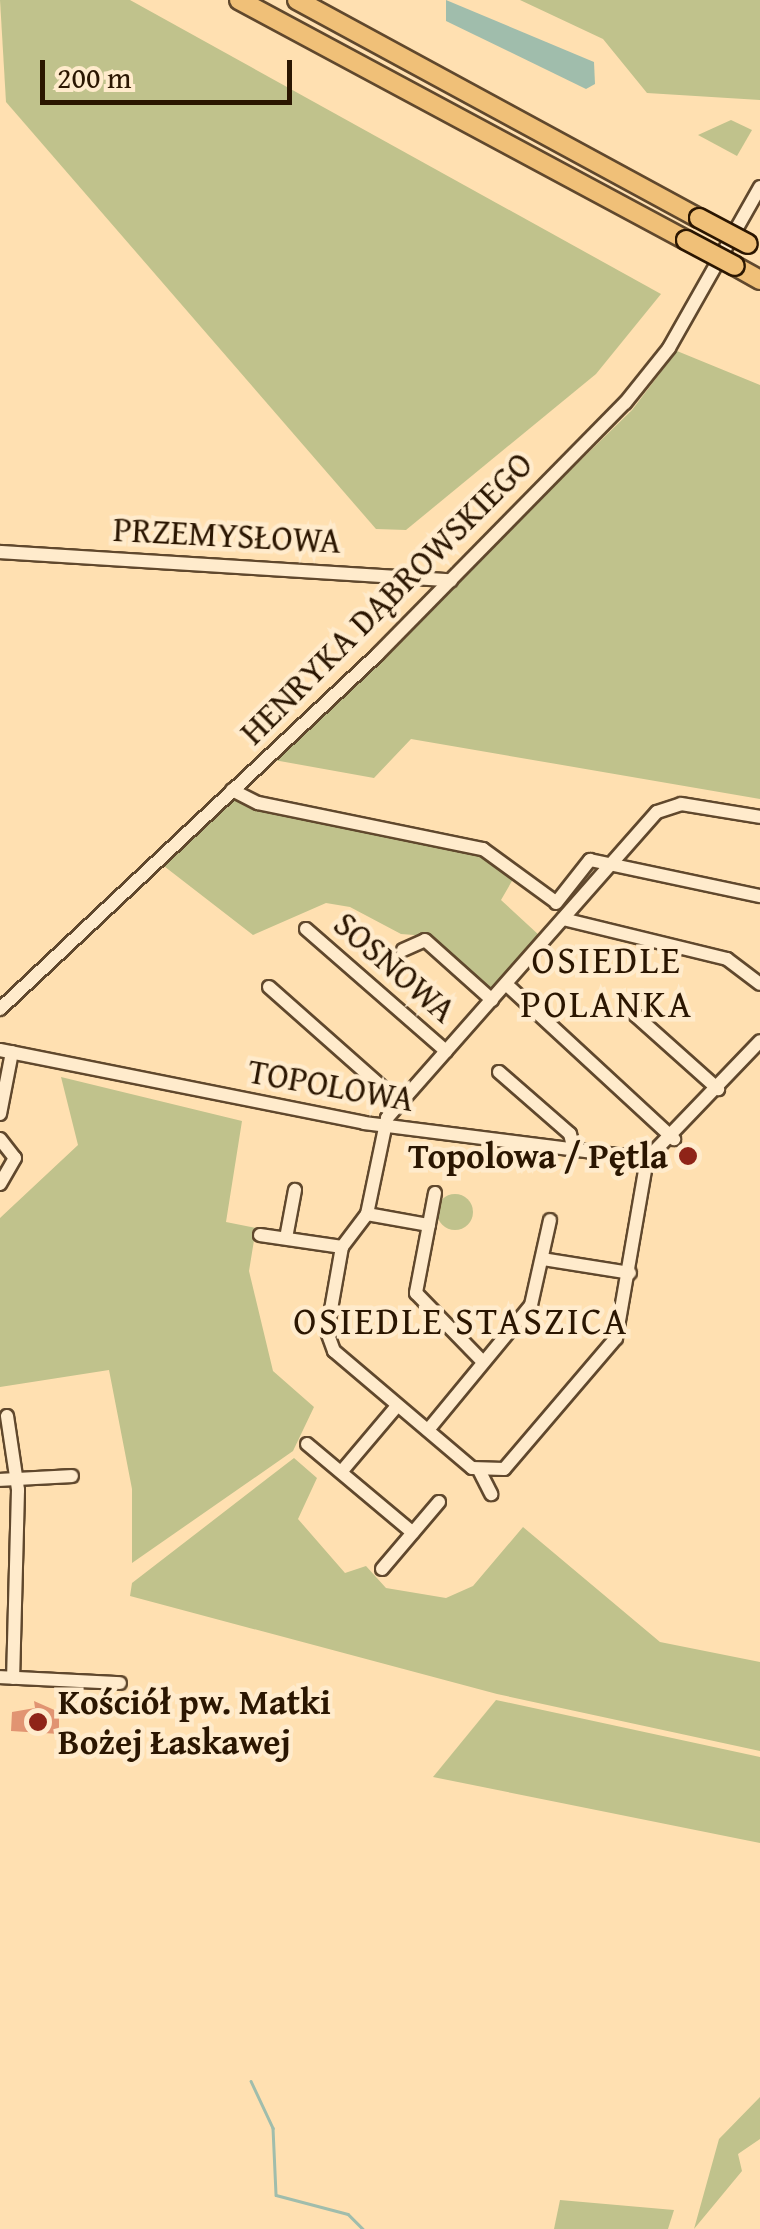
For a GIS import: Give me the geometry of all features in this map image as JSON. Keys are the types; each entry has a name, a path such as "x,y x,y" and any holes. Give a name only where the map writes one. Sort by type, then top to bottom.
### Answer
{"highway":[{"path":"238,0 760,280"},
{"path":"297,0 754,247"}],"street":[{"name":"HENRYKA DĄBROWSKIEGO","path":"0,1009 426,605 651,374 760,187"},
{"name":"PRZEMYSŁOWA","path":"0,552 450,580"},
{"path":"414,577 426,605"},
{"path":"232,790 258,804 483,849 553,900 566,917 726,959 760,984"},
{"path":"491,1494 480,1472 397,1406 330,1342 342,1248 367,1214 383,1126 668,804 760,816"},
{"path":"553,900 590,860 760,896"},
{"name":"SOSNOWA","path":"306,929 446,1051"},
{"path":"403,950 425,940 492,1000"},
{"path":"506,984 674,1139"},
{"path":"269,986 400,1104"},
{"path":"634,1014 718,1089"},
{"path":"480,1472 507,1467 616,1338 651,1158 674,1139 760,1042"},
{"path":"0,1114 6,1051"},
{"name":"TOPOLOWA","path":"6,1051 383,1126 651,1158"},
{"path":"499,1072 570,1134 574,1150"},
{"path":"0,1139 15,1158 0,1184"},
{"path":"286,1238 295,1190"},
{"path":"435,1193 416,1293 483,1362"},
{"path":"367,1214 428,1224"},
{"path":"428,1430 531,1305 550,1220"},
{"path":"260,1234 342,1248"},
{"path":"543,1260 630,1273"},
{"path":"342,1471 397,1406"},
{"path":"7,1416 16,1480 6,1678 120,1683"},
{"path":"307,1444 413,1533"},
{"path":"0,1480 72,1476"},
{"path":"382,1569 439,1502"}],"green space":[{"path":"0,0 130,0 661,294 596,374 406,530 376,529 6,102"},
{"path":"520,0 760,0 760,100 647,93 603,39"},
{"path":"731,120 752,130 737,156 698,135"},
{"path":"677,351 760,385 760,799 411,739 374,778 274,760 632,410"},
{"path":"231,800 478,852 516,874 501,900 540,936 490,993 427,936 401,934 350,907 326,903 253,935 160,863"},
{"path":"61,1077 242,1121 226,1222 256,1228 249,1271 273,1371 314,1407 293,1451 132,1563 132,1489 109,1370 0,1387 0,1218 78,1145"},
{"path":"455,1194 468,1199 473,1212 468,1225 455,1230 442,1225 437,1212 442,1199"},
{"path":"294,1458 317,1478 298,1519 345,1573 366,1566 386,1588 446,1598 473,1586 523,1527 660,1642 760,1662 760,1751 497,1694 130,1596 132,1583"},
{"path":"496,1700 760,1757 760,1843 433,1777"},
{"path":"760,2097 760,2139 738,2154 742,2171 694,2229 719,2139"},
{"path":"560,2200 674,2210 668,2229 554,2229"}],"shaded area":[{"path":"446,0 594,62 595,84 586,89 446,21"}],"building":[{"name":"Kościół pw. Matki Bożej Łaskawej","path":"34,1701 59,1712 59,1734 11,1731 12,1712 35,1708"}],"waterway":[{"path":"251,2081 273,2128 276,2195 348,2214 363,2229"}],"place":[{"name":"Topolowa / Pętla","path":"688,1156"},
{"name":"Kościół pw. Matki Bożej Łaskawej","path":"38,1722"}],"district":[{"name":"OSIEDLE POLANKA","path":"607,982"},
{"name":"OSIEDLE STASZICA","path":"461,1321"}]}
